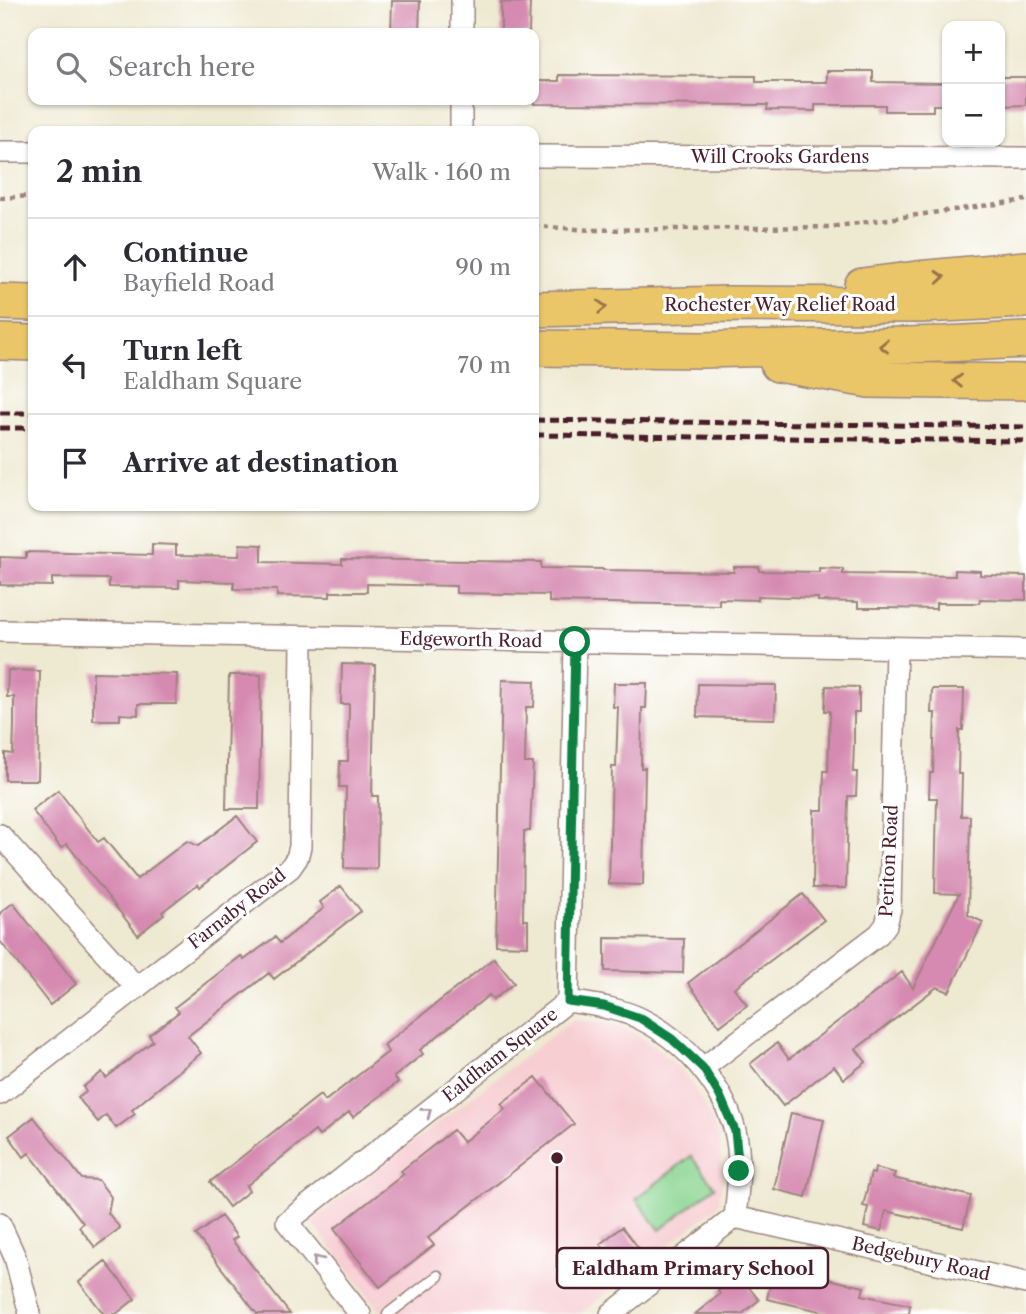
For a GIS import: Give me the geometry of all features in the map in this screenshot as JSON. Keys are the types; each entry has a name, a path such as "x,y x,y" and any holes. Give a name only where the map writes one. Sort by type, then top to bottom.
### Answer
{"highway":[{"path":"727,303 917,279 1026,269"},
{"name":"Rochester Way Relief Road","path":"539,309 727,303 921,305 1026,300"},
{"path":"0,302 28,303"},
{"path":"539,348 702,350 1026,340"},
{"path":"0,342 28,343"},
{"path":"702,350 869,380 1026,382"}],"street":[{"path":"462,0 462,28"},
{"path":"461,105 461,126"},
{"path":"0,152 28,152"},
{"name":"Will Crooks Gardens","path":"539,156 1026,158"},
{"name":"Edgeworth Road","path":"0,631 1026,650"},
{"name":"Farnaby Road","path":"0,1094 298,858 302,637"},
{"path":"568,1001 575,642"},
{"name":"Periton Road","path":"703,1068 879,934 887,925 890,909 896,648"},
{"path":"0,835 137,988"},
{"name":"Ealdham Square","path":"359,1314 287,1222 568,1001 604,1006 640,1018 672,1039 703,1068 720,1096 735,1131 739,1171 735,1217"},
{"path":"611,1314 735,1217"},
{"name":"Bedgebury Road","path":"735,1217 1026,1283"},
{"path":"0,1224 15,1257 30,1314"}],"lane":[{"path":"388,1314 438,1276"}],"path":[{"path":"0,198 28,197"},
{"path":"539,226 591,230 830,227 1026,200"}],"shaded area":[{"path":"572,1020 604,1023 632,1031 659,1050 685,1074 704,1104 719,1138 723,1178 718,1206 580,1314 382,1314 311,1221"}],"green space":[{"path":"691,1156 715,1187 660,1230 636,1199"}],"building":[{"path":"392,1 420,1 419,28 391,28"},
{"path":"501,2 530,3 529,28 501,28"},
{"path":"827,71 873,71 873,82 942,83 942,105 933,105 933,111 885,111 885,105 815,105 815,111 767,110 768,105 539,104 539,81 559,81 559,75 756,76 756,82 827,82"},
{"path":"1005,77 1026,77 1026,105 1005,106"},
{"path":"152,544 176,545 176,555 239,556 240,544 262,545 262,562 342,564 342,559 541,562 541,568 734,572 734,567 759,567 759,571 819,572 819,568 843,569 843,574 955,576 955,570 980,571 980,575 1026,576 1026,600 980,599 979,603 936,603 936,609 858,608 858,602 758,596 758,600 719,599 719,605 549,602 549,595 456,593 456,586 367,584 367,592 330,592 330,597 277,596 277,590 234,589 234,582 179,580 179,588 109,587 109,579 52,578 52,586 0,585 0,557 26,558 26,552 152,555"},
{"path":"342,664 375,665 372,796 378,796 377,869 344,868 346,787 339,787 340,761 348,761 349,704 341,704"},
{"path":"8,670 40,671 38,780 5,780 5,753 13,754 14,725 14,697 7,697"},
{"path":"93,672 177,674 176,704 138,704 138,715 120,714 120,720 93,720"},
{"path":"229,675 261,675 259,809 226,809"},
{"path":"502,680 535,681 534,707 526,707 525,763 533,763 530,831 524,831 523,920 528,920 528,946 496,945"},
{"path":"614,683 647,683 646,708 642,708 641,768 645,768 643,885 609,884 612,767 616,767 618,707 613,707"},
{"path":"698,684 776,685 775,719 697,717"},
{"path":"826,686 859,687 859,712 854,712 853,772 857,772 856,796 848,796 846,888 813,888 814,810 823,810 824,771 828,771 830,711 825,711"},
{"path":"932,689 964,689 963,730 959,730 958,774 962,774 961,816 970,816 968,915 983,922 949,992 937,987 856,1049 866,1062 844,1079 834,1066 783,1106 750,1064 777,1043 789,1059 902,972 913,988 959,894 935,893 937,798 929,798 930,773 933,773 935,713 931,713"},
{"path":"58,790 98,842 104,838 137,879 187,841 198,846 237,816 257,842 200,887 198,884 162,912 164,914 138,935 67,844 61,848 32,810"},
{"path":"341,886 361,911 274,979 269,973 188,1036 201,1053 132,1110 135,1114 116,1128 106,1115 98,1122 78,1098 86,1092 83,1087 102,1072 106,1078 153,1041 149,1035 179,1012 175,1007 241,956 244,960 275,937 280,943 324,908 320,902"},
{"path":"803,894 824,920 734,988 747,1005 720,1026 688,983"},
{"path":"13,903 76,984 50,1005 0,941 0,913"},
{"path":"605,938 684,939 683,973 605,971"},
{"path":"494,958 514,983 493,1000 489,995 420,1050 423,1054 394,1077 398,1082 353,1117 349,1112 319,1136 315,1131 246,1186 249,1191 229,1207 210,1182 320,1095 325,1101 388,1052 384,1045"},
{"path":"536,1077 574,1124 428,1238 434,1245 380,1287 334,1229 404,1174 401,1171 453,1130 463,1142 505,1109 501,1104"},
{"path":"791,1113 824,1120 806,1197 774,1189"},
{"path":"34,1117 82,1179 98,1180 111,1197 108,1213 120,1228 95,1247 79,1227 83,1223 29,1153 24,1157 9,1136"},
{"path":"875,1168 895,1173 893,1178 971,1196 963,1228 886,1211 881,1231 864,1227 868,1207 863,1206 871,1173 874,1174"},
{"path":"221,1216 237,1237 232,1240 290,1314 257,1314 196,1235"},
{"path":"622,1227 642,1252 619,1269 600,1244"},
{"path":"105,1261 135,1299 116,1314 104,1314 79,1282"},
{"path":"774,1267 864,1287 862,1295 910,1305 909,1314 833,1314 767,1299"},
{"path":"739,1275 759,1300 742,1314 695,1314 720,1294 718,1291"}],"railway":[{"path":"0,413 28,413"},
{"path":"539,420 1026,427"},
{"path":"0,428 28,428"},
{"path":"539,435 1026,441"}],"place":[{"name":"Ealdham Primary School","path":"557,1158"}],"route":[{"path":"575,642 568,1001 604,1006 640,1018 672,1039 703,1068 720,1096 735,1131 739,1171"}]}
